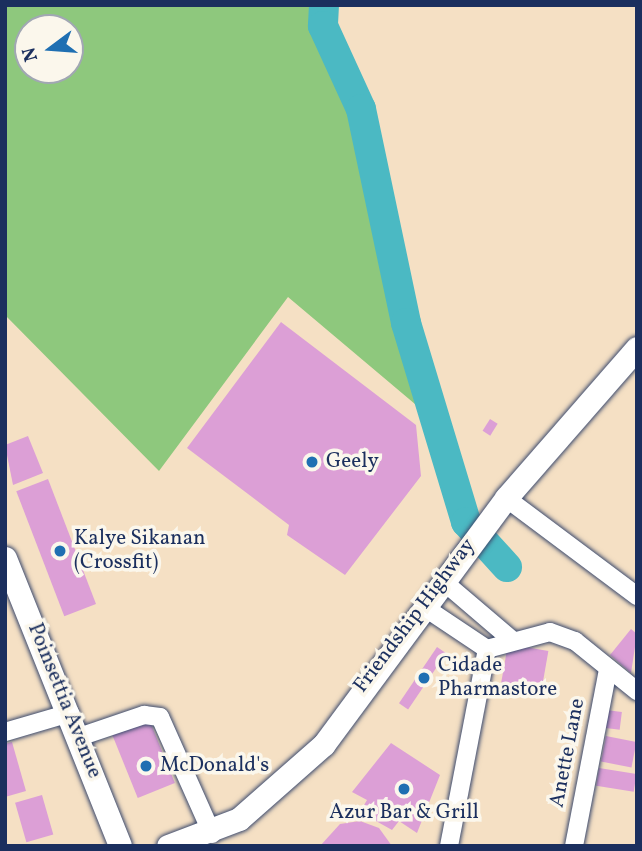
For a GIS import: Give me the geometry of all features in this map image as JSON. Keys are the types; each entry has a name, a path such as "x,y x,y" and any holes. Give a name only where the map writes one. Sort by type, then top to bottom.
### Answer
{"main road":[{"name":"Friendship Highway","path":"168,846 212,834 239,819 324,744 482,527 637,348"},
{"name":"Poinsettia Avenue","path":"5,558 70,713 114,841"},
{"path":"114,841 135,846"}],"street":[{"path":"506,498 637,596"},
{"path":"451,573 468,602 511,639"},
{"path":"451,625 468,602"},
{"path":"424,607 487,649"},
{"path":"487,649 511,639 550,632 575,641 637,691"},
{"path":"449,846 487,649"},
{"name":"Anette Lane","path":"573,846 608,669"},
{"path":"5,732 70,713"},
{"path":"79,737 144,715 160,717 212,834"}],"green space":[{"path":"5,5 324,5 381,251 428,415 288,297 159,471 5,315"}],"building":[{"name":"Geely","path":"281,322 416,425 421,476 345,575 287,535 289,525 187,448"},
{"path":"490,419 498,424 490,436 483,431"},
{"path":"28,436 43,473 13,485 5,445"},
{"path":"48,479 96,604 64,616 16,491"},
{"path":"631,629 637,634 631,673 610,655"},
{"path":"508,644 548,651 540,697 500,690"},
{"path":"437,647 446,653 408,710 399,703"},
{"path":"606,710 622,712 620,730 604,728"},
{"path":"149,719 175,783 138,798 112,734"},
{"path":"606,736 636,742 631,767 601,762"},
{"path":"12,742 26,791 5,797 5,744"},
{"path":"391,743 440,775 417,833 399,821 392,830 360,812 367,800 352,792"},
{"path":"599,768 637,774 634,792 596,786"},
{"path":"42,795 53,834 26,842 15,803"},
{"path":"360,821 379,828 392,846 320,846 340,824"}],"waterway":[{"path":"324,5 323,26 361,109 406,323 466,522 507,567"}],"place":[{"name":"Geely","path":"312,462"},
{"name":"Kalye Sikanan (Crossfit)","path":"60,551"},
{"name":"Cidade Pharmastore","path":"424,678"},
{"name":"McDonald's","path":"146,766"},
{"name":"Azur Bar & Grill","path":"404,789"}]}
